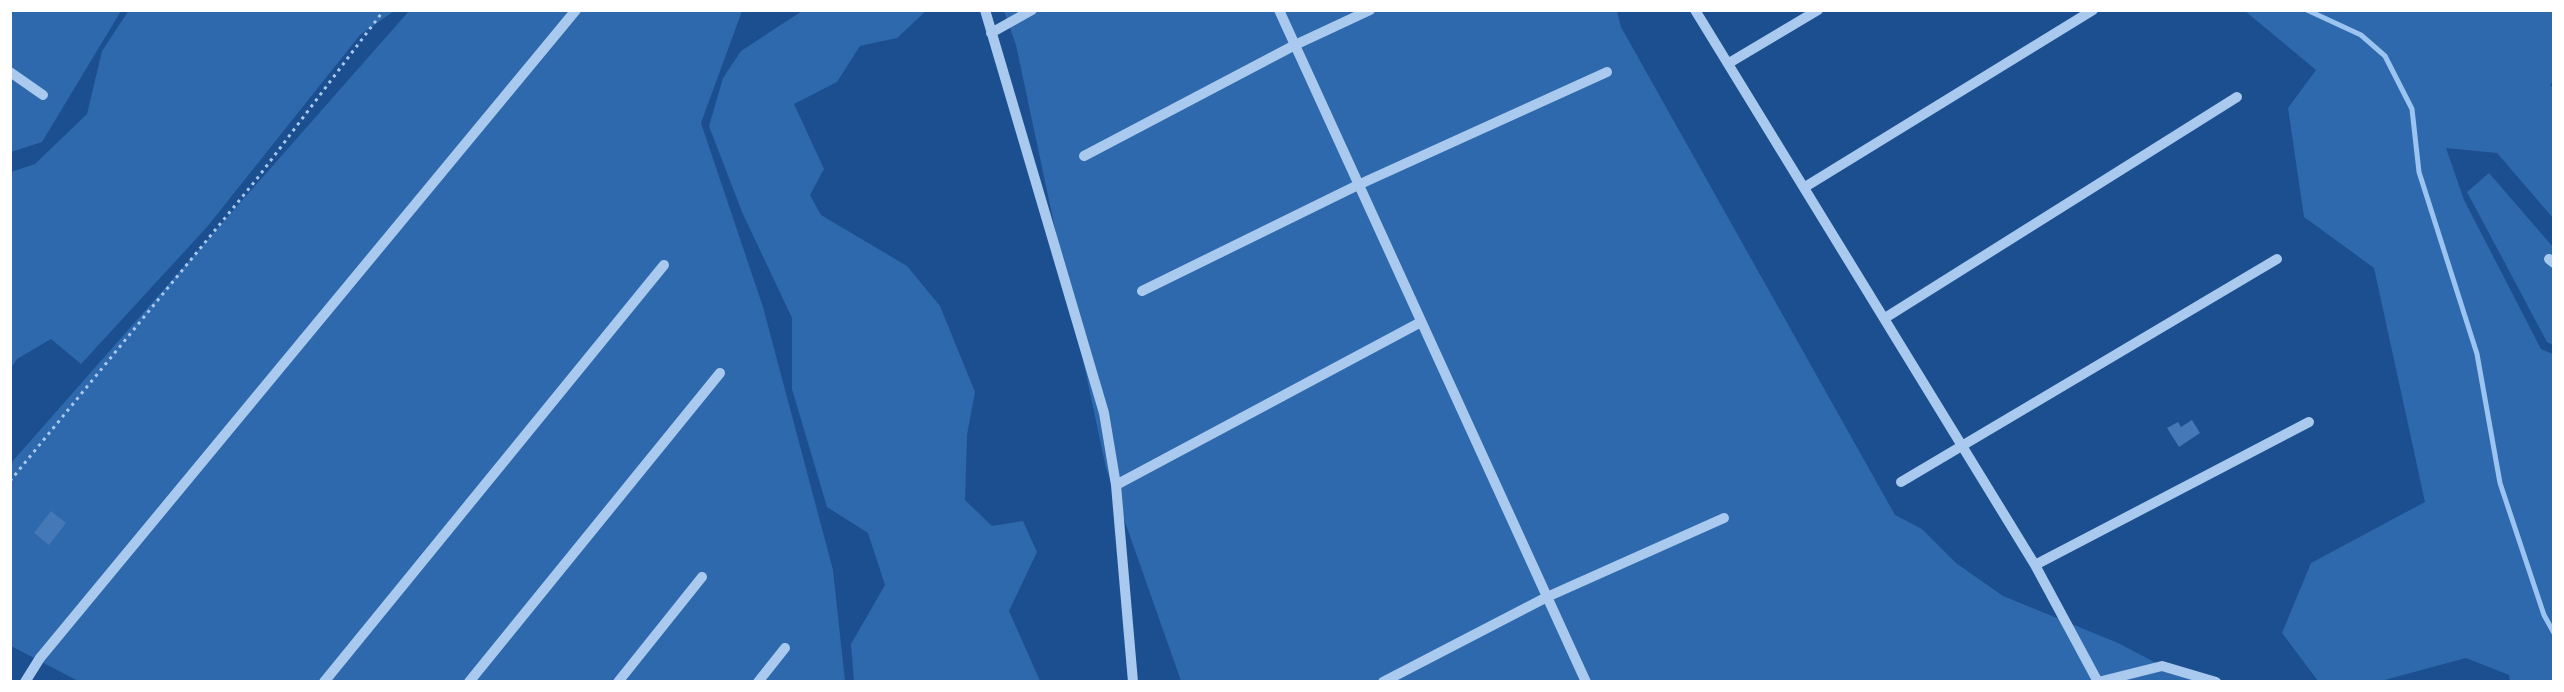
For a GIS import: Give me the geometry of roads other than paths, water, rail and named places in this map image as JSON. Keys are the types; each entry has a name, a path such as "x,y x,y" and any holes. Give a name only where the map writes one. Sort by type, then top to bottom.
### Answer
{"street":[{"path":"25,681 47,649 576,10"},
{"path":"985,10 1104,413 1116,485 1133,681"},
{"path":"991,33 1032,10"},
{"path":"1279,10 1586,681"},
{"path":"1084,156 1295,45 1370,10"},
{"path":"1695,10 2035,565 2098,681 2162,666 2216,681"},
{"path":"1729,63 1818,10"},
{"path":"1805,187 2093,10"},
{"path":"10,72 43,95"},
{"path":"1142,291 1358,184 1607,72"},
{"path":"1885,318 2237,98"},
{"path":"1901,482 2277,259"},
{"path":"324,681 664,265"},
{"path":"1116,485 1421,322"},
{"path":"469,681 720,373"},
{"path":"2035,565 2308,422"},
{"path":"1383,681 1547,597 1724,518"},
{"path":"618,681 702,577"},
{"path":"758,681 784,648"}],"waterway":[{"path":"2307,10 2361,35 2385,56 2412,109 2419,172 2477,354 2500,483 2544,615 2554,633"}]}
